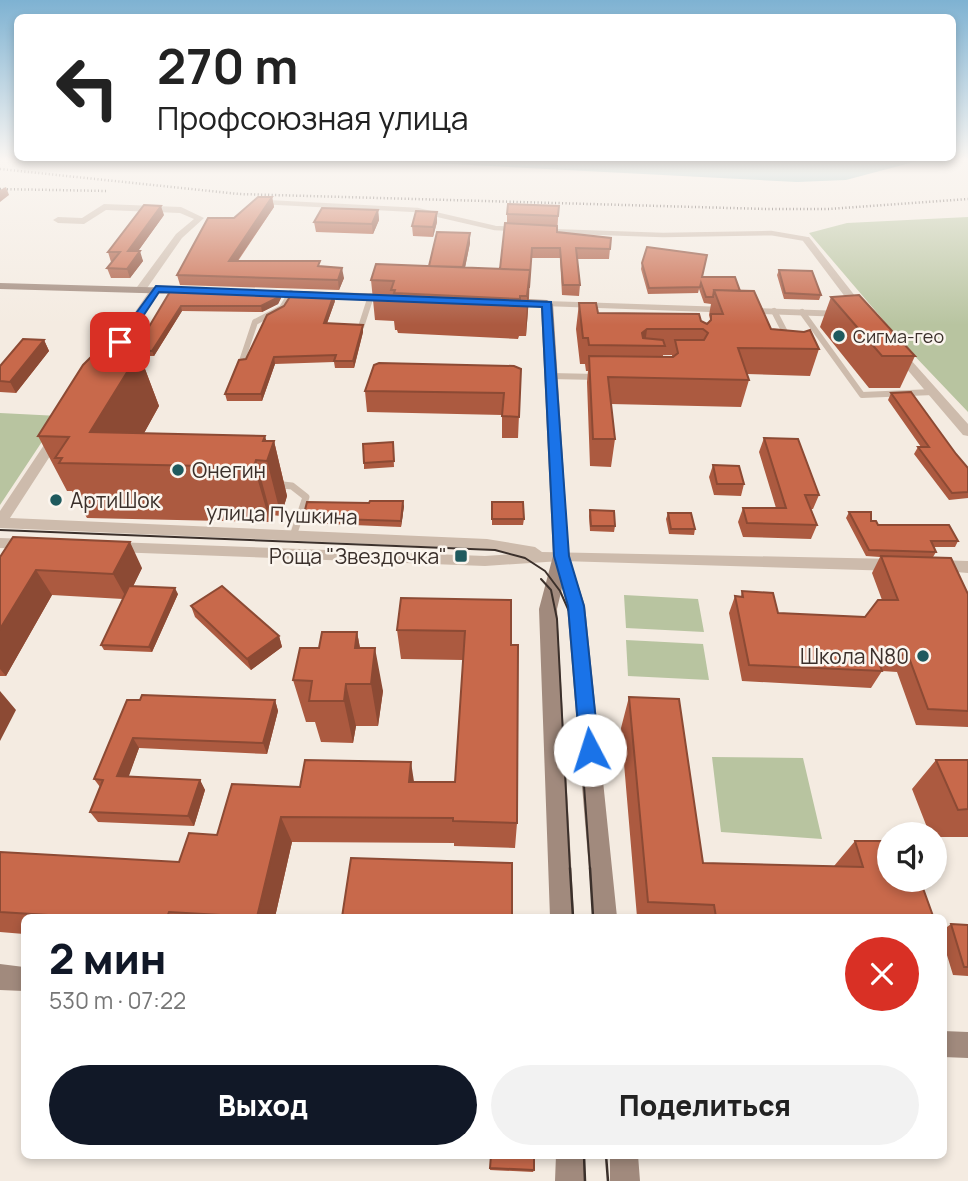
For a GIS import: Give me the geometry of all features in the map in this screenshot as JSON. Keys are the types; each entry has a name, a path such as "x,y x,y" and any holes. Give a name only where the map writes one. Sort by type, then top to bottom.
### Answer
{"street":[{"path":"58,220 84,220 93,214"},
{"path":"141,289 179,236 200,218 192,214"},
{"path":"493,301 866,316 806,240"},
{"path":"0,286 412,298"},
{"path":"95,380 156,289"},
{"path":"547,304 561,556 576,606 606,914"},
{"path":"886,339 968,432"},
{"path":"0,522 65,424"},
{"name":"улица Пушкина","path":"0,522 486,544 561,556"},
{"path":"0,543 42,544"},
{"name":"улица Пушкина","path":"97,547 485,561 561,556 968,567"},
{"path":"561,556 548,609 562,914"},
{"path":"0,977 21,979"},
{"path":"947,1044 968,1045"},
{"path":"570,1159 570,1181"},
{"path":"624,1159 625,1181"}],"lane":[{"path":"435,214 495,228 518,229"},
{"path":"541,231 663,235 771,233 806,240"},
{"path":"242,361 255,322 282,308 291,293"},
{"path":"360,327 371,296"},
{"path":"774,312 795,353"},
{"path":"802,312 862,395 933,392"},
{"path":"551,376 600,377"},
{"path":"261,484 289,485 299,489 306,497 293,536"}],"green space":[{"path":"968,217 968,412 908,349 809,233 847,223"},
{"path":"0,413 59,416 0,505"},
{"path":"624,595 698,599 704,632 626,628"},
{"path":"626,640 703,644 709,680 628,676"},
{"path":"712,757 803,758 822,839 721,832"}],"building":[{"path":"137,214 155,214 128,251 140,251 127,269 107,268 120,252 108,252"},
{"path":"238,214 261,214 229,261 320,261 318,266 342,268 338,280 177,275 208,218 234,218"},
{"path":"319,214 376,214 372,224 314,222"},
{"path":"415,214 436,214 433,227 412,226"},
{"path":"510,214 558,214 558,216"},
{"path":"505,223 557,226 557,232 611,238 610,249 576,248 580,285 563,285 560,248 532,248 529,288 530,270 500,269"},
{"path":"437,232 470,233 463,267 429,266"},
{"path":"647,247 707,255 702,277 735,277 740,291 714,290 713,297 706,297 701,283 700,287 649,288 642,263"},
{"path":"376,264 530,270 527,296 520,296 520,299 394,293 395,290 391,290 394,281 371,280"},
{"path":"779,270 812,271 821,295 785,293"},
{"path":"171,290 280,293 277,298 261,306 181,306 152,351 135,350"},
{"path":"714,290 754,291 771,329 804,332 810,330 819,349 738,348 749,380 608,377 615,439 593,439 589,356 673,357 678,353 675,340 704,340 708,333 703,329 647,329 642,333 643,338 663,340 665,346 589,345 588,338 583,338 579,303 596,303 598,313 699,314 701,321 707,324 711,320 711,314 723,314"},
{"path":"293,292 334,294 324,323 363,325 353,361 334,361 336,355 274,357 261,394 225,394 239,360 246,359 267,315 284,306"},
{"path":"859,295 915,356 882,356 831,297"},
{"path":"23,339 44,340 10,382 0,381 0,366"},
{"path":"99,349 139,353 90,432 265,436 263,441 274,441 267,461 256,460 254,467 59,463 62,458 55,458 69,437 38,436 83,365"},
{"path":"374,365 514,366 521,369 519,417 502,416 504,393 365,391"},
{"path":"911,392 968,468 968,492 952,493 918,447 929,447 891,393"},
{"path":"764,438 798,439 819,495 805,495 817,525 747,523 743,508 786,508"},
{"path":"393,442 394,461 364,463 363,444"},
{"path":"713,465 739,466 744,484 717,484"},
{"path":"403,501 401,521 303,518 307,502"},
{"path":"492,502 523,502 524,519 492,519"},
{"path":"590,510 614,511 615,526 591,526"},
{"path":"849,512 871,512 871,521 876,521 878,525 949,525 958,541 931,541 936,552 869,550"},
{"path":"668,513 691,513 695,529 671,529"},
{"path":"13,537 130,542 113,574 36,570 0,629 0,557"},
{"path":"881,556 951,558 968,594 968,711 928,709 908,655 876,654 882,671 749,665 735,596 743,597 742,591 773,593 778,613 865,617 878,600 898,600"},
{"path":"129,586 175,588 149,647 101,645"},
{"path":"222,586 279,636 247,659 191,606"},
{"path":"401,598 511,600 511,645 518,645 517,823 453,821 453,818 281,817 258,914 0,912 0,852 179,862 189,833 217,835 232,784 300,787 305,760 411,762 409,782 455,782 465,631 397,630"},
{"path":"322,632 357,632 355,648 375,648 371,684 346,684 344,701 309,701 312,681 293,680 300,648 319,648"},
{"path":"142,695 275,700 263,743 133,738 117,776 200,780 188,816 90,812 103,780 94,779 127,700 140,700"},
{"path":"629,697 679,699 703,863 863,867 855,841 877,841 877,892 924,892 932,914 716,914 714,905 648,902"},
{"path":"936,760 968,760 968,809 958,810"},
{"path":"351,858 512,863 512,914 342,914"},
{"path":"951,924 968,925 968,967 964,967"},
{"path":"491,1159 534,1159 534,1170 490,1168"}],"tram line":[{"path":"0,530 495,550 525,558 545,571 560,591 572,618 590,869"},
{"path":"541,579 551,590 557,619 570,869"},
{"path":"570,868 573,914"},
{"path":"590,868 593,914"},
{"path":"584,1159 585,1181"},
{"path":"606,1159 608,1181"}],"place":[{"name":"Сигма-гео","path":"839,336"},
{"name":"Онегин","path":"178,470"},
{"name":"АртиШок","path":"56,500"},
{"name":"Роща \"Звездочка\"","path":"461,556"},
{"name":"Школа N80","path":"923,656"}],"route":[{"path":"120,342 156,289 547,304 561,556 576,606 590,750"}]}
